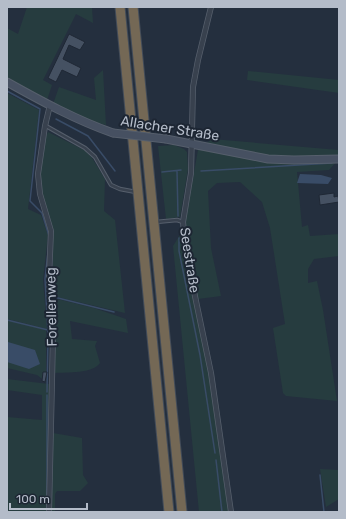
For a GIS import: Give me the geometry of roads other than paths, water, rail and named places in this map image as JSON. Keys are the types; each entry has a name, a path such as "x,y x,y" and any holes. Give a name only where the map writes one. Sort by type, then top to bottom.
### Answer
{"highway":[{"path":"120,7 169,512"},
{"path":"133,7 182,512"}],"street":[{"name":"Seestraße","path":"211,7 193,87 191,173 183,222 186,252 211,373 232,512"},
{"name":"Allacher Straße","path":"7,82 50,105 96,127 113,133 192,143 268,159 339,159"},
{"name":"Forellenweg","path":"49,512 53,336 49,278 51,230 40,194 38,174 45,126 50,105"}],"lane":[{"path":"45,126 85,148 95,157 111,185 120,189 138,192"},
{"path":"339,159 339,165"},
{"path":"154,222 177,220 183,222"}],"water":[{"path":"300,174 321,175 332,178 328,184 297,183"},
{"path":"8,342 35,350 40,364 29,369 7,362"}],"waterway":[{"path":"7,91 40,109 30,201 42,213 49,236"},
{"path":"56,119 88,136 115,171"},
{"path":"201,171 332,163"},
{"path":"162,172 181,170"},
{"path":"177,171 178,216"},
{"path":"179,238 179,251 200,355 215,453"},
{"path":"48,252 45,279 48,333"},
{"path":"54,297 114,312"},
{"path":"7,320 48,330"},
{"path":"47,392 48,337"},
{"path":"47,395 47,512"},
{"path":"216,460 222,512"},
{"path":"320,475 324,512"}]}
